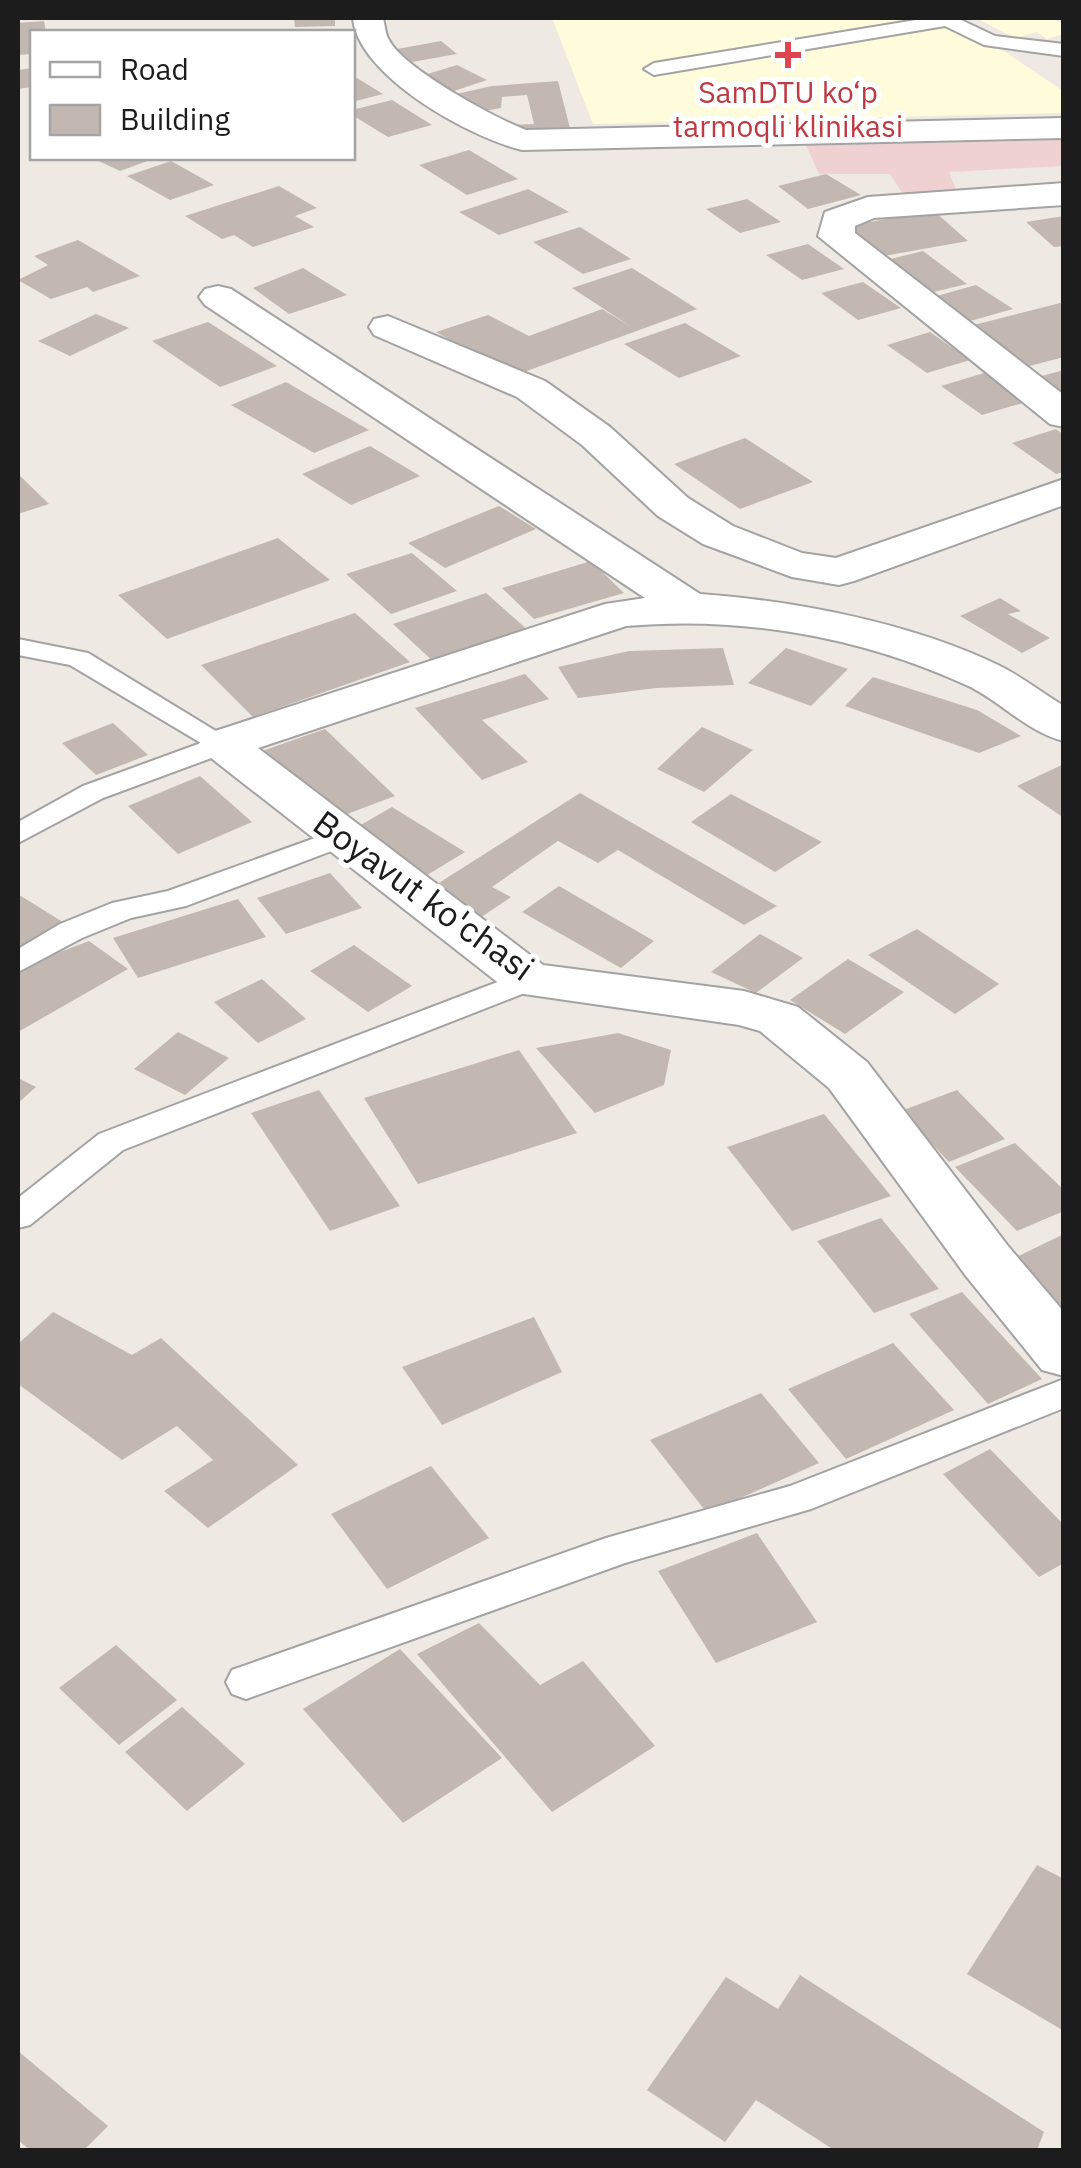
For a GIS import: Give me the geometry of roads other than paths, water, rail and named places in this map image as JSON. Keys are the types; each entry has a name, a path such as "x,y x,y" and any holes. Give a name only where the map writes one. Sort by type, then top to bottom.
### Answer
{"street":[{"path":"368,18 373,41 387,58 458,108 505,135 522,140 1064,128"},
{"path":"1064,194 868,208 838,220 836,236 1064,415"},
{"path":"218,298 703,607"},
{"path":"388,328 531,389 596,436 673,507 718,536 792,564 838,572 1064,491"},
{"path":"222,744 621,613 703,607 771,612 898,644 983,674 1064,727"},
{"name":"Boyavut ko'chasi","path":"222,744 530,980 744,1008 779,1019 848,1075 987,1261 1064,1354"}],"lane":[{"path":"654,69 945,19 992,41 1064,50"},
{"path":"18,648 78,659 222,744"},
{"path":"18,834 94,792 222,744"},
{"path":"18,962 71,931 123,910 175,898 340,838"},
{"path":"18,1216 111,1142 530,980"},
{"path":"246,1682 620,1548 798,1498 1064,1394"}],"place":[{"name":"SamDTU ko‘p tarmoqli klinikasi","path":"788,55"}]}
